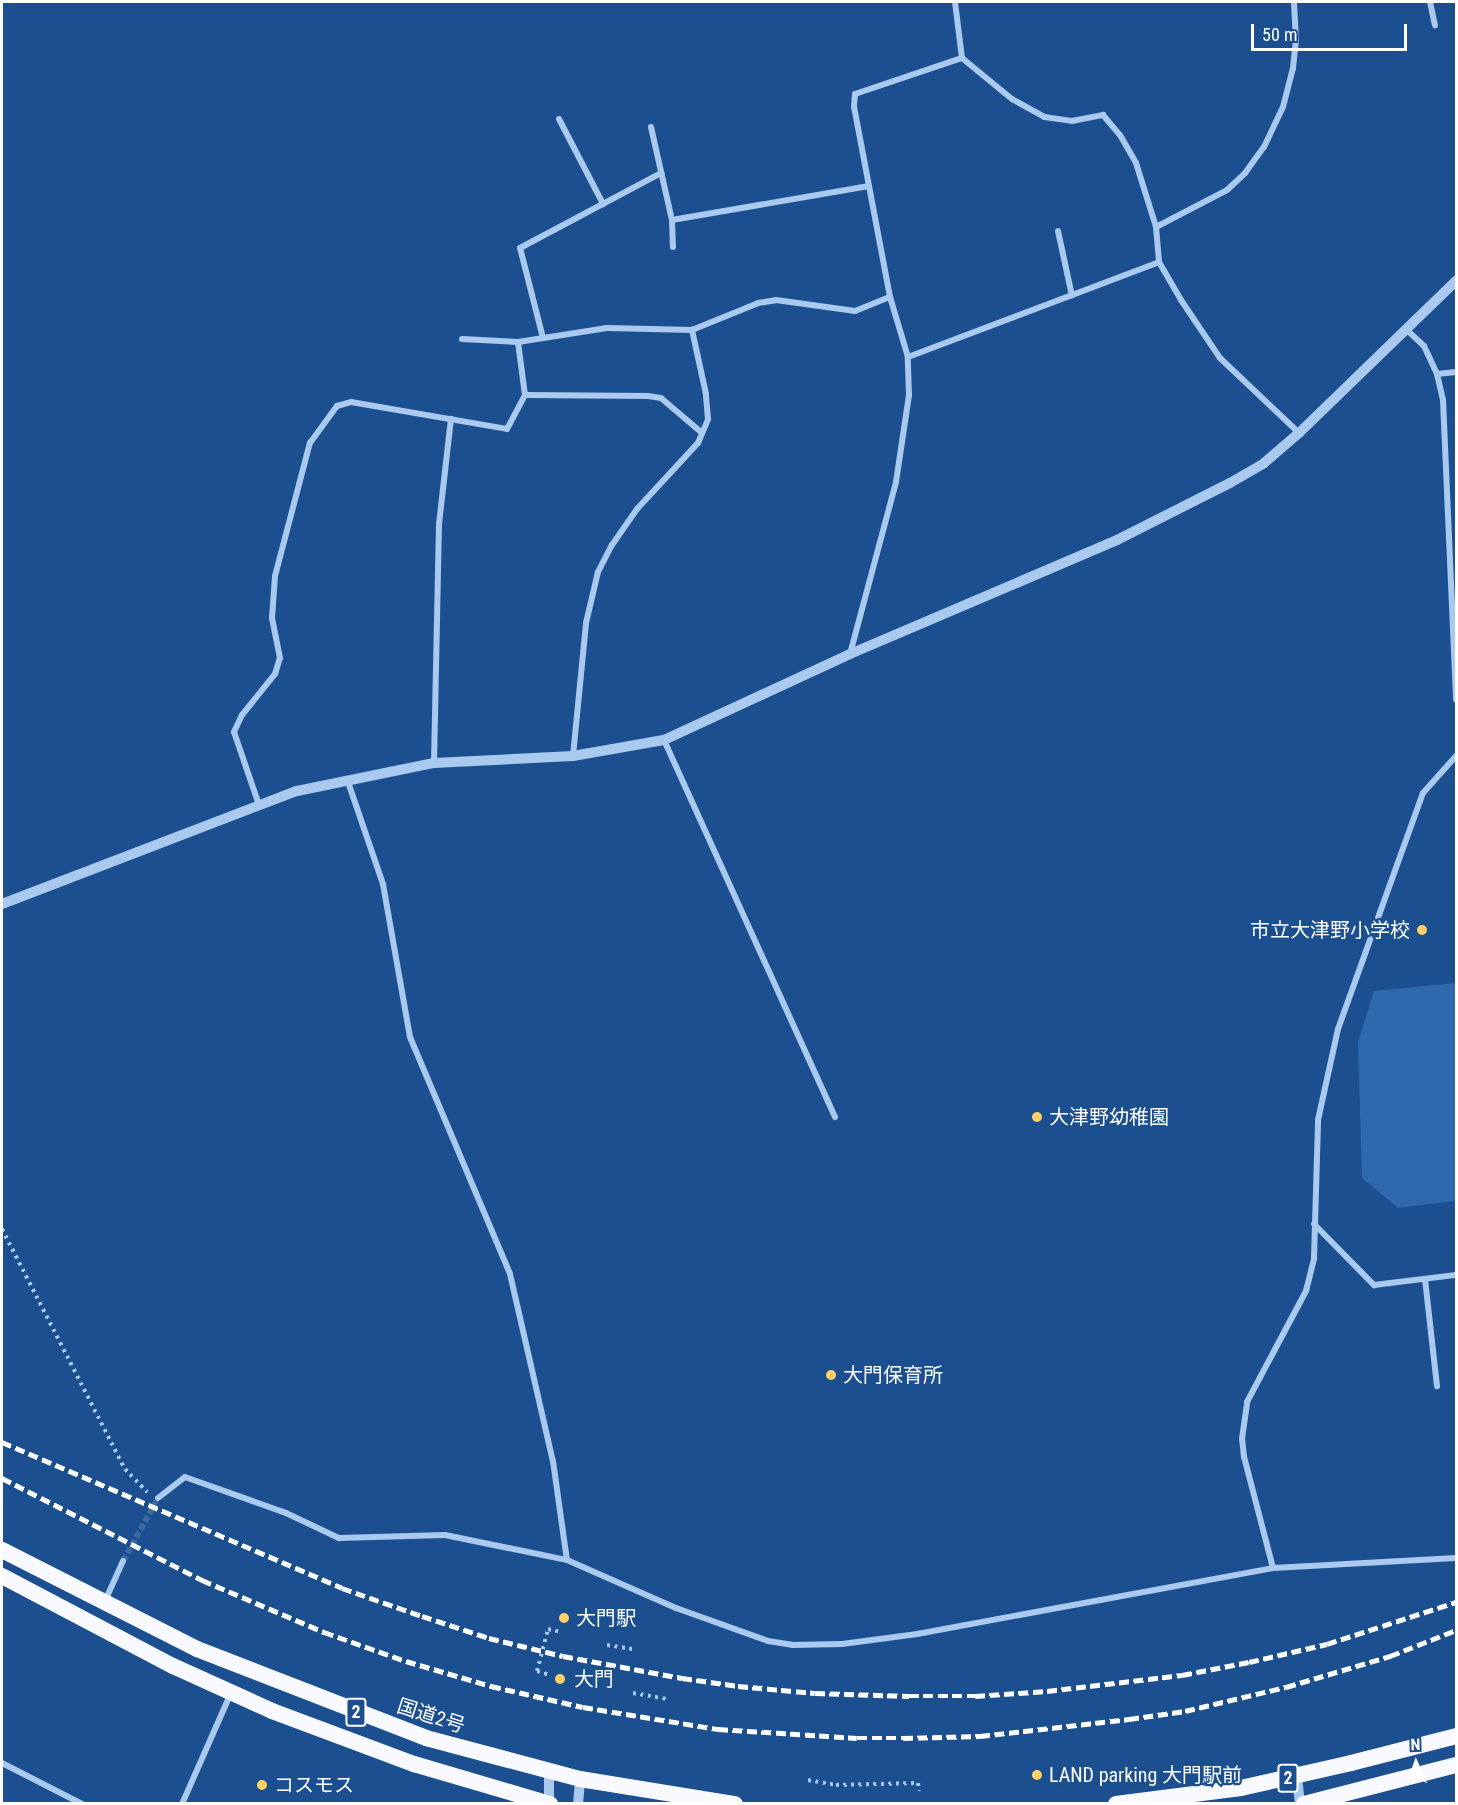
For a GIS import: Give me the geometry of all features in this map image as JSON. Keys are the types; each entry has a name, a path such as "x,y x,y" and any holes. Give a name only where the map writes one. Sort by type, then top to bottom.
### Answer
{"highway":[{"name":"国道2号","path":"2,1550 197,1649 426,1738 580,1779 735,1803"},
{"name":"2","path":"2,1576 173,1666 272,1711 414,1764 550,1803"},
{"name":"2","path":"1116,1803 1241,1788 1456,1736"},
{"name":"2","path":"1302,1803 1456,1765"}],"street":[{"path":"955,2 962,58 1012,99 1044,117 1072,121 1103,115 1120,135 1136,163 1156,227 1159,262 1220,358 1299,432"},
{"path":"1156,227 1227,190 1245,173 1264,147 1283,107 1293,68 1296,42 1294,2"},
{"path":"1430,2 1435,25"},
{"path":"850,654 896,482 909,395 908,357 890,297 854,106 855,94 962,58"},
{"path":"559,119 603,204"},
{"path":"651,128 672,220 673,247"},
{"path":"543,338 520,248 661,173"},
{"path":"672,220 869,186"},
{"path":"1058,231 1072,296"},
{"path":"908,357 1159,262"},
{"path":"2,904 297,791 346,779 434,763 573,756 664,740 850,654 1117,540 1256,468 1299,432 1408,331 1456,281"},
{"path":"462,339 518,342 607,328 692,330 758,303 776,300 855,311 890,297"},
{"path":"573,756 586,623 598,572 612,545 637,509 698,443 708,419 706,394 692,330"},
{"path":"1408,331 1424,346 1437,374 1443,400 1456,700"},
{"path":"259,805 234,732 242,715 275,674 280,658 272,618 275,576 310,443 337,406 351,402 507,429 525,395 518,342"},
{"path":"1437,374 1456,372"},
{"path":"525,395 661,398 702,433"},
{"path":"434,763 439,524 451,419"},
{"path":"664,740 835,1117"},
{"path":"1273,1568 1244,1456 1243,1425 1247,1402 1305,1291 1314,1258 1318,1120 1338,1029 1423,793 1456,756"},
{"path":"1445,768 1456,767"},
{"path":"346,779 383,884 410,1037 510,1274 553,1461 567,1560"},
{"path":"1314,1224 1374,1285 1456,1275"},
{"path":"1425,1279 1437,1386"},
{"path":"158,1498 185,1477 286,1513 339,1538 445,1535 567,1560 676,1608 768,1641 792,1645 842,1644 917,1634 1273,1568 1456,1558"},
{"path":"105,1601 123,1561"},
{"path":"182,1803 231,1693"},
{"path":"2,1763 82,1803"},
{"path":"549,1772 550,1803"},
{"path":"1298,1776 1302,1803"},
{"path":"578,1803 580,1779"}],"path":[{"path":"2,1229 124,1469 143,1490 158,1498"},
{"path":"550,1675 537,1671 548,1629 561,1632"},
{"path":"607,1645 633,1649"},
{"path":"633,1693 666,1699"},
{"path":"808,1780 837,1785 918,1783 919,1791"}],"shaded area":[{"path":"1456,983 1456,1201 1398,1208 1362,1178 1358,1042 1374,991"}],"tunnel":[{"path":"123,1561 158,1498"}],"railway":[{"path":"2,1442 342,1588 422,1616 489,1638 563,1656 738,1686 815,1693 909,1696 975,1696 1047,1691 1182,1675 1249,1662 1327,1644 1456,1602"},
{"path":"2,1478 202,1580 324,1632 406,1661 491,1686 583,1707 718,1729 857,1738 903,1738 980,1736 1129,1719 1185,1711 1286,1687 1390,1656 1456,1630"}],"place":[{"name":"市立大津野小学校","path":"1422,930"},
{"name":"大津野幼稚園","path":"1037,1117"},
{"name":"大門保育所","path":"831,1375"},
{"name":"大門駅","path":"564,1618"},
{"name":"大門","path":"560,1679"},
{"name":"LAND parking 大門駅前","path":"1037,1775"},
{"name":"コスモス","path":"262,1785"}]}
